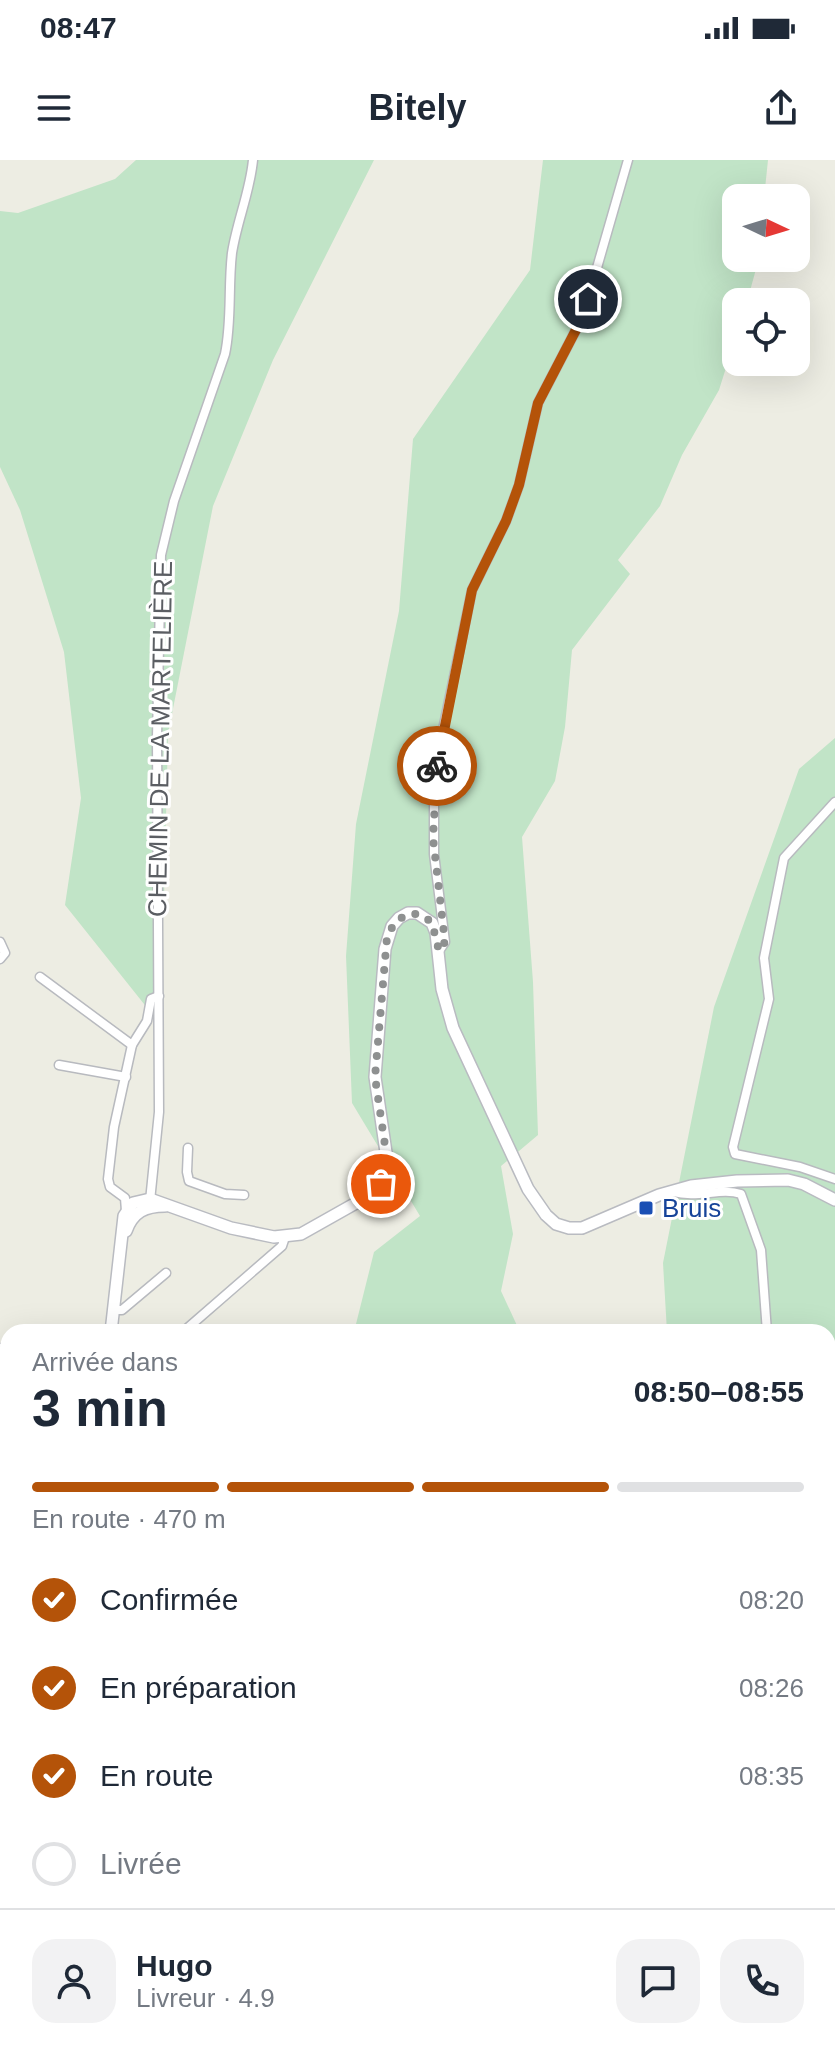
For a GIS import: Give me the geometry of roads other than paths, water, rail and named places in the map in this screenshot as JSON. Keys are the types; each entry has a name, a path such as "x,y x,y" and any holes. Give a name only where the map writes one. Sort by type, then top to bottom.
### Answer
{"street":[{"name":"CHEMIN DE LA MARTELIÈRE","path":"148,1203 159,1112 157,737 161,555 174,501 225,354 229,335 232,254 251,180 253,160"},
{"path":"439,951 445,942 433,838 436,779 440,744 472,590 506,521 519,485 538,403 578,326 588,299 628,160"},
{"path":"835,802 784,858 764,958 769,999 733,1147 735,1154 800,1167 835,1179"},
{"path":"425,917 441,906"},
{"path":"126,1211 133,1203 148,1203 250,1233 285,1237 301,1234 372,1194 381,1184 387,1159 375,1077 385,949 392,926 408,913 425,917 436,933 442,989 459,1046 528,1189 556,1224 582,1228 669,1191 737,1181 788,1180 811,1187 835,1200"},
{"path":"0,942 5,953 0,959"},
{"path":"40,977 132,1045"},
{"path":"112,1324 126,1211 125,1198 110,1187 108,1179 114,1127 132,1045 147,1021 151,999 157,996"},
{"path":"59,1065 126,1077"},
{"path":"188,1148 189,1181 225,1194 244,1195"},
{"path":"669,1191 689,1197 732,1191 741,1194 761,1250 766,1324"},
{"path":"123,1240 129,1221 148,1203"},
{"path":"192,1324 282,1246 285,1237"},
{"path":"114,1310 122,1310 166,1273"}],"place":[{"name":"Bruis","path":"646,1208"}]}
